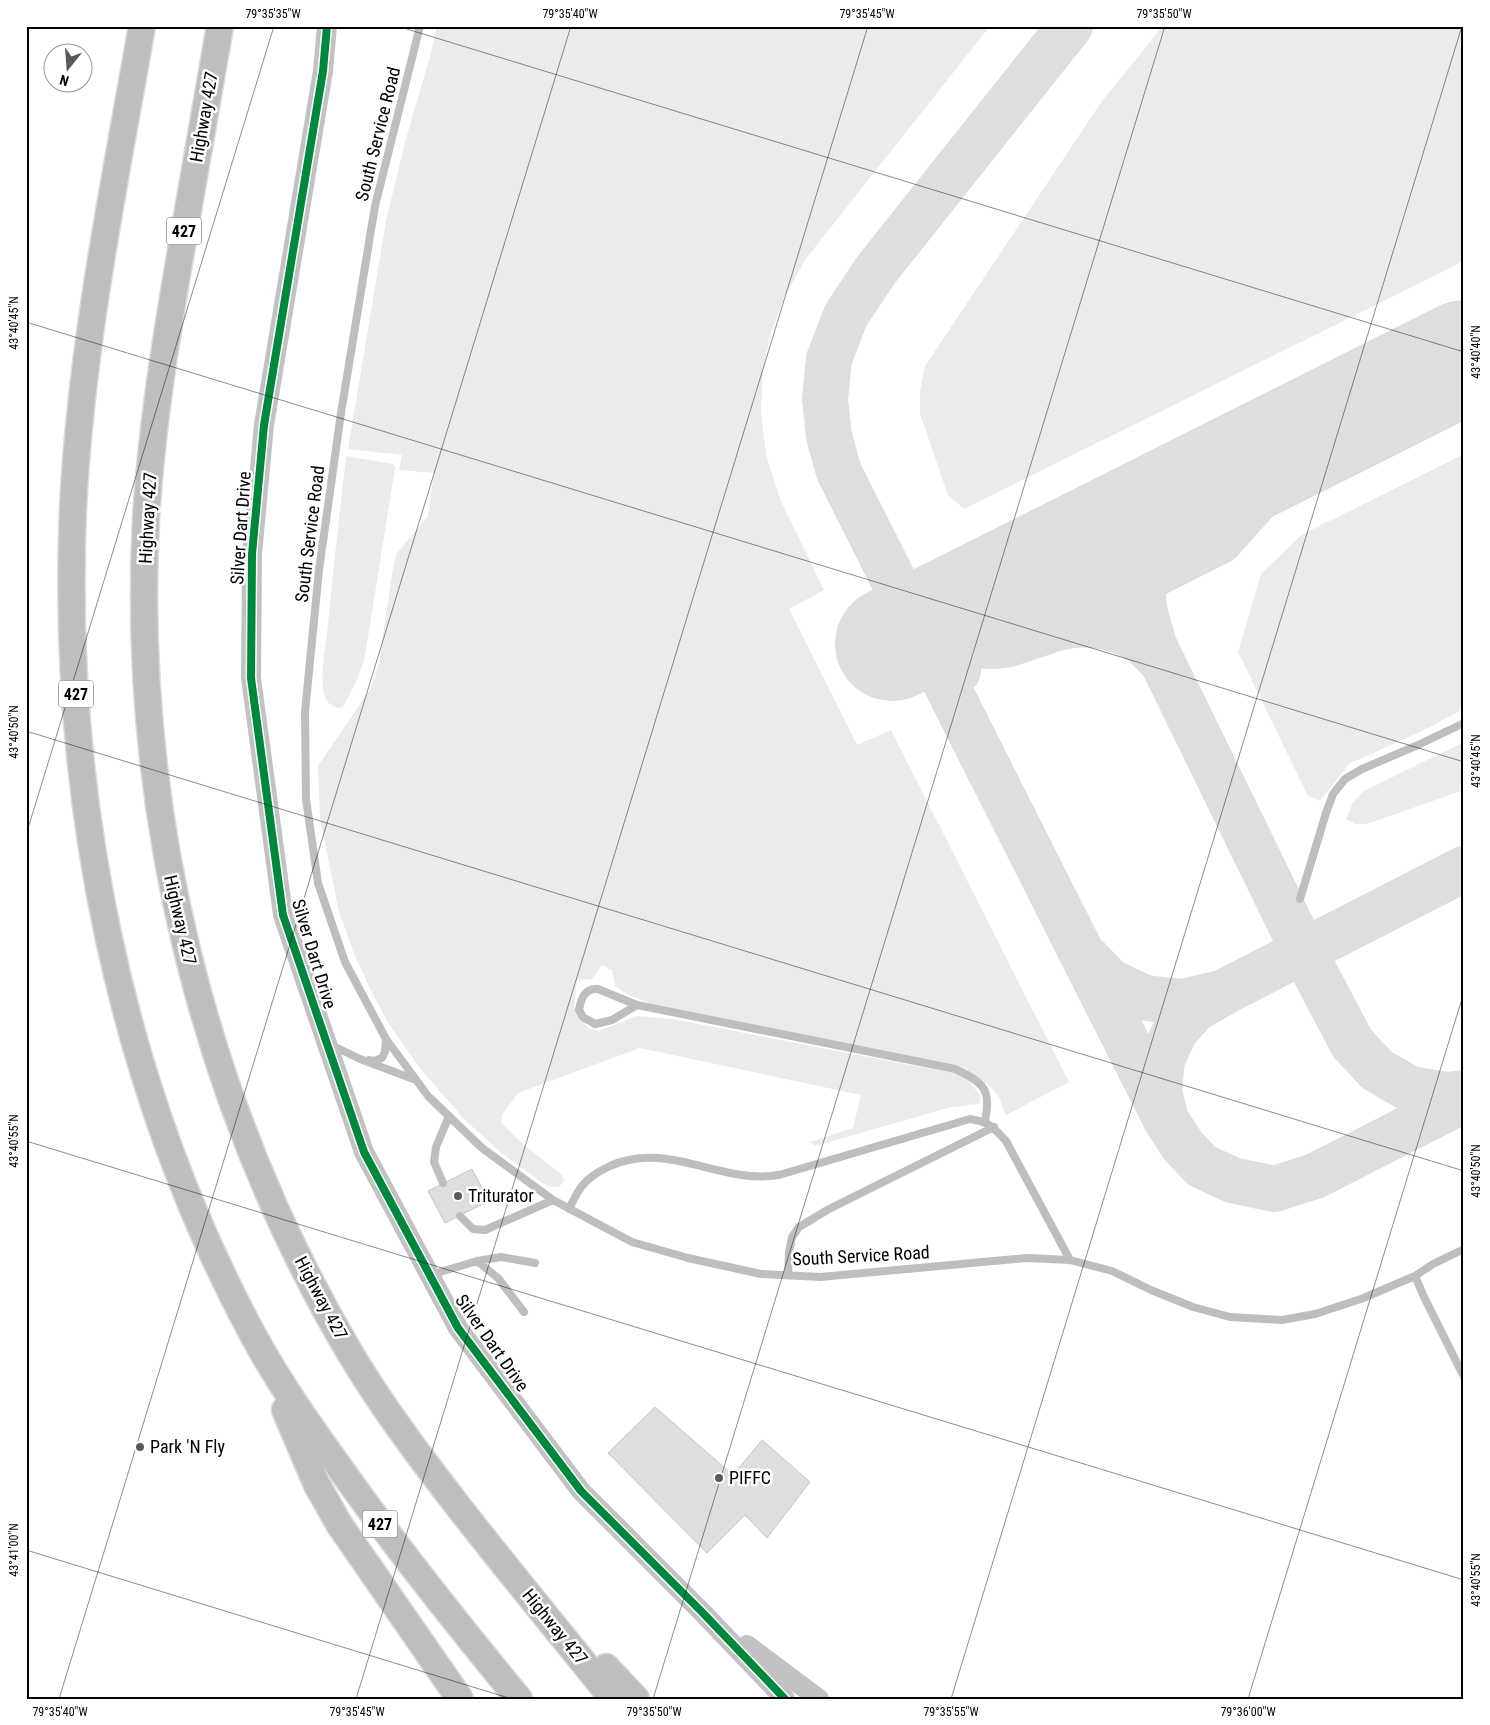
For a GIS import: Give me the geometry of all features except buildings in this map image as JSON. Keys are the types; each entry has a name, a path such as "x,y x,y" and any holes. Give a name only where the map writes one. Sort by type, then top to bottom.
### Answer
{"highway":[{"name":"427","path":"142,26 100,266 84,382 73,510 72,591 74,666 79,738 86,805 98,886 115,967 142,1068 176,1168 218,1265 254,1338 309,1426 366,1506 418,1575 519,1699"},
{"name":"Highway 427","path":"220,26 168,326 153,437 146,520 144,619 149,710 157,793 169,872 195,983 212,1041 244,1133 280,1220 350,1354 383,1405 476,1529 613,1699"},
{"path":"254,1338 317,1485 339,1524 460,1699"},
{"path":"476,1529 636,1699"}],"street":[{"name":"Silver Dart Drive","path":"327,26 323,71 264,425 252,554 251,678 283,914 364,1152 458,1328 581,1491 702,1612 785,1699"},
{"name":"Silver Dart Drive","path":"323,71 336,26"},
{"name":"Silver Dart Drive","path":"702,1612 819,1699"}],"lane":[{"name":"South Service Road","path":"420,26 375,206 350,354 319,570 305,712 306,799 318,883 345,962 386,1039 428,1096 482,1148 553,1200 569,1209 632,1242 688,1258 761,1274 820,1277 1027,1258 1070,1260 1112,1271 1151,1290 1193,1307 1230,1317 1282,1320 1315,1314 1361,1299 1415,1276 1433,1264 1464,1249"},
{"path":"1300,899 1333,794 1345,779 1362,769 1464,723"},
{"path":"636,1005 612,1020 595,1024 583,1017 579,1010 583,996 593,988 606,991 636,1005 955,1069 982,1085 989,1104 985,1121"},
{"path":"360,1059 374,1061 382,1058 385,1052 386,1039"},
{"path":"326,1043 360,1059 416,1080"},
{"path":"443,1183 434,1162 436,1147 450,1116"},
{"path":"569,1209 582,1185 597,1172 619,1162 650,1156 672,1158 737,1175 765,1177 780,1175 970,1119 985,1121 994,1127 1006,1141 1070,1260"},
{"path":"788,1275 792,1237 799,1227 829,1209 994,1127"},
{"path":"460,1216 473,1230 485,1230 553,1200"},
{"path":"430,1275 477,1261 501,1257 535,1263"},
{"path":"477,1261 498,1278 524,1312"},
{"path":"1415,1276 1464,1377"}],"shaded area":[{"path":"437,26 990,26 805,260 784,298 771,333 763,369 761,412 766,455 780,499 824,590 789,609 857,745 891,730 1069,1082 1006,1115 995,1092 963,1067 845,1045 650,1003 630,996 615,986 612,970 602,965 592,979 577,980 574,1008 588,1028 599,1031 637,1016 672,1019 951,1073 967,1080 981,1097 979,1104 951,1107 815,1146 810,1142 853,1128 861,1095 640,1048 518,1093 502,1115 501,1122 524,1145 561,1174 564,1179 562,1184 558,1187 550,1187 499,1151 464,1119 419,1067 389,1024 371,991 353,951 339,912 320,818 318,766 371,688 379,662 394,562 397,553 428,516 434,473 399,470 402,455 348,449 386,221 405,142"},
{"path":"1163,26 1464,26 1464,261 964,509 948,495 920,414 920,391 925,366 1102,101"},
{"path":"1464,454 1464,709 1422,731 1349,764 1320,801 1308,796 1238,652 1261,574 1301,535"},
{"path":"346,456 393,464 395,468 365,656 349,695 342,708 338,708 331,705 325,697 323,673"},
{"path":"1464,742 1464,790 1367,824 1355,824 1346,819 1353,802 1364,791"}],"taxiway":[{"path":"1070,26 876,270 846,315 829,359 825,399 829,436 839,472 1166,1120 1183,1146 1202,1166 1232,1180 1274,1189 1315,1176 1464,1100"},
{"path":"1030,637 1220,541 1321,428"},
{"path":"1213,482 1188,501 1175,514 1161,534 1150,558 1146,571 1143,596 1145,613 1154,645 1304,952 1352,1043 1377,1070 1410,1089 1447,1095 1464,1093"},
{"path":"958,671 958,661 968,629 996,591"},
{"path":"909,604 940,630 976,645 1003,645 1057,628 1087,625 1107,627 1135,638 1163,663"},
{"path":"1088,959 1109,981 1145,998 1183,1002 1222,993 1464,869"},
{"path":"1164,1112 1159,1090 1162,1060 1175,1031 1195,1009 1221,994"}],"runway":[{"path":"892,644 1464,357"}],"cycle path":[{"path":"327,26 323,71 264,425 252,554 251,678 283,915 364,1152 458,1328 581,1491 702,1612 785,1699"}],"place":[{"name":"Triturator","path":"458,1196"},
{"name":"Park 'N Fly","path":"140,1447"},
{"name":"PIFFC","path":"719,1478"}]}
